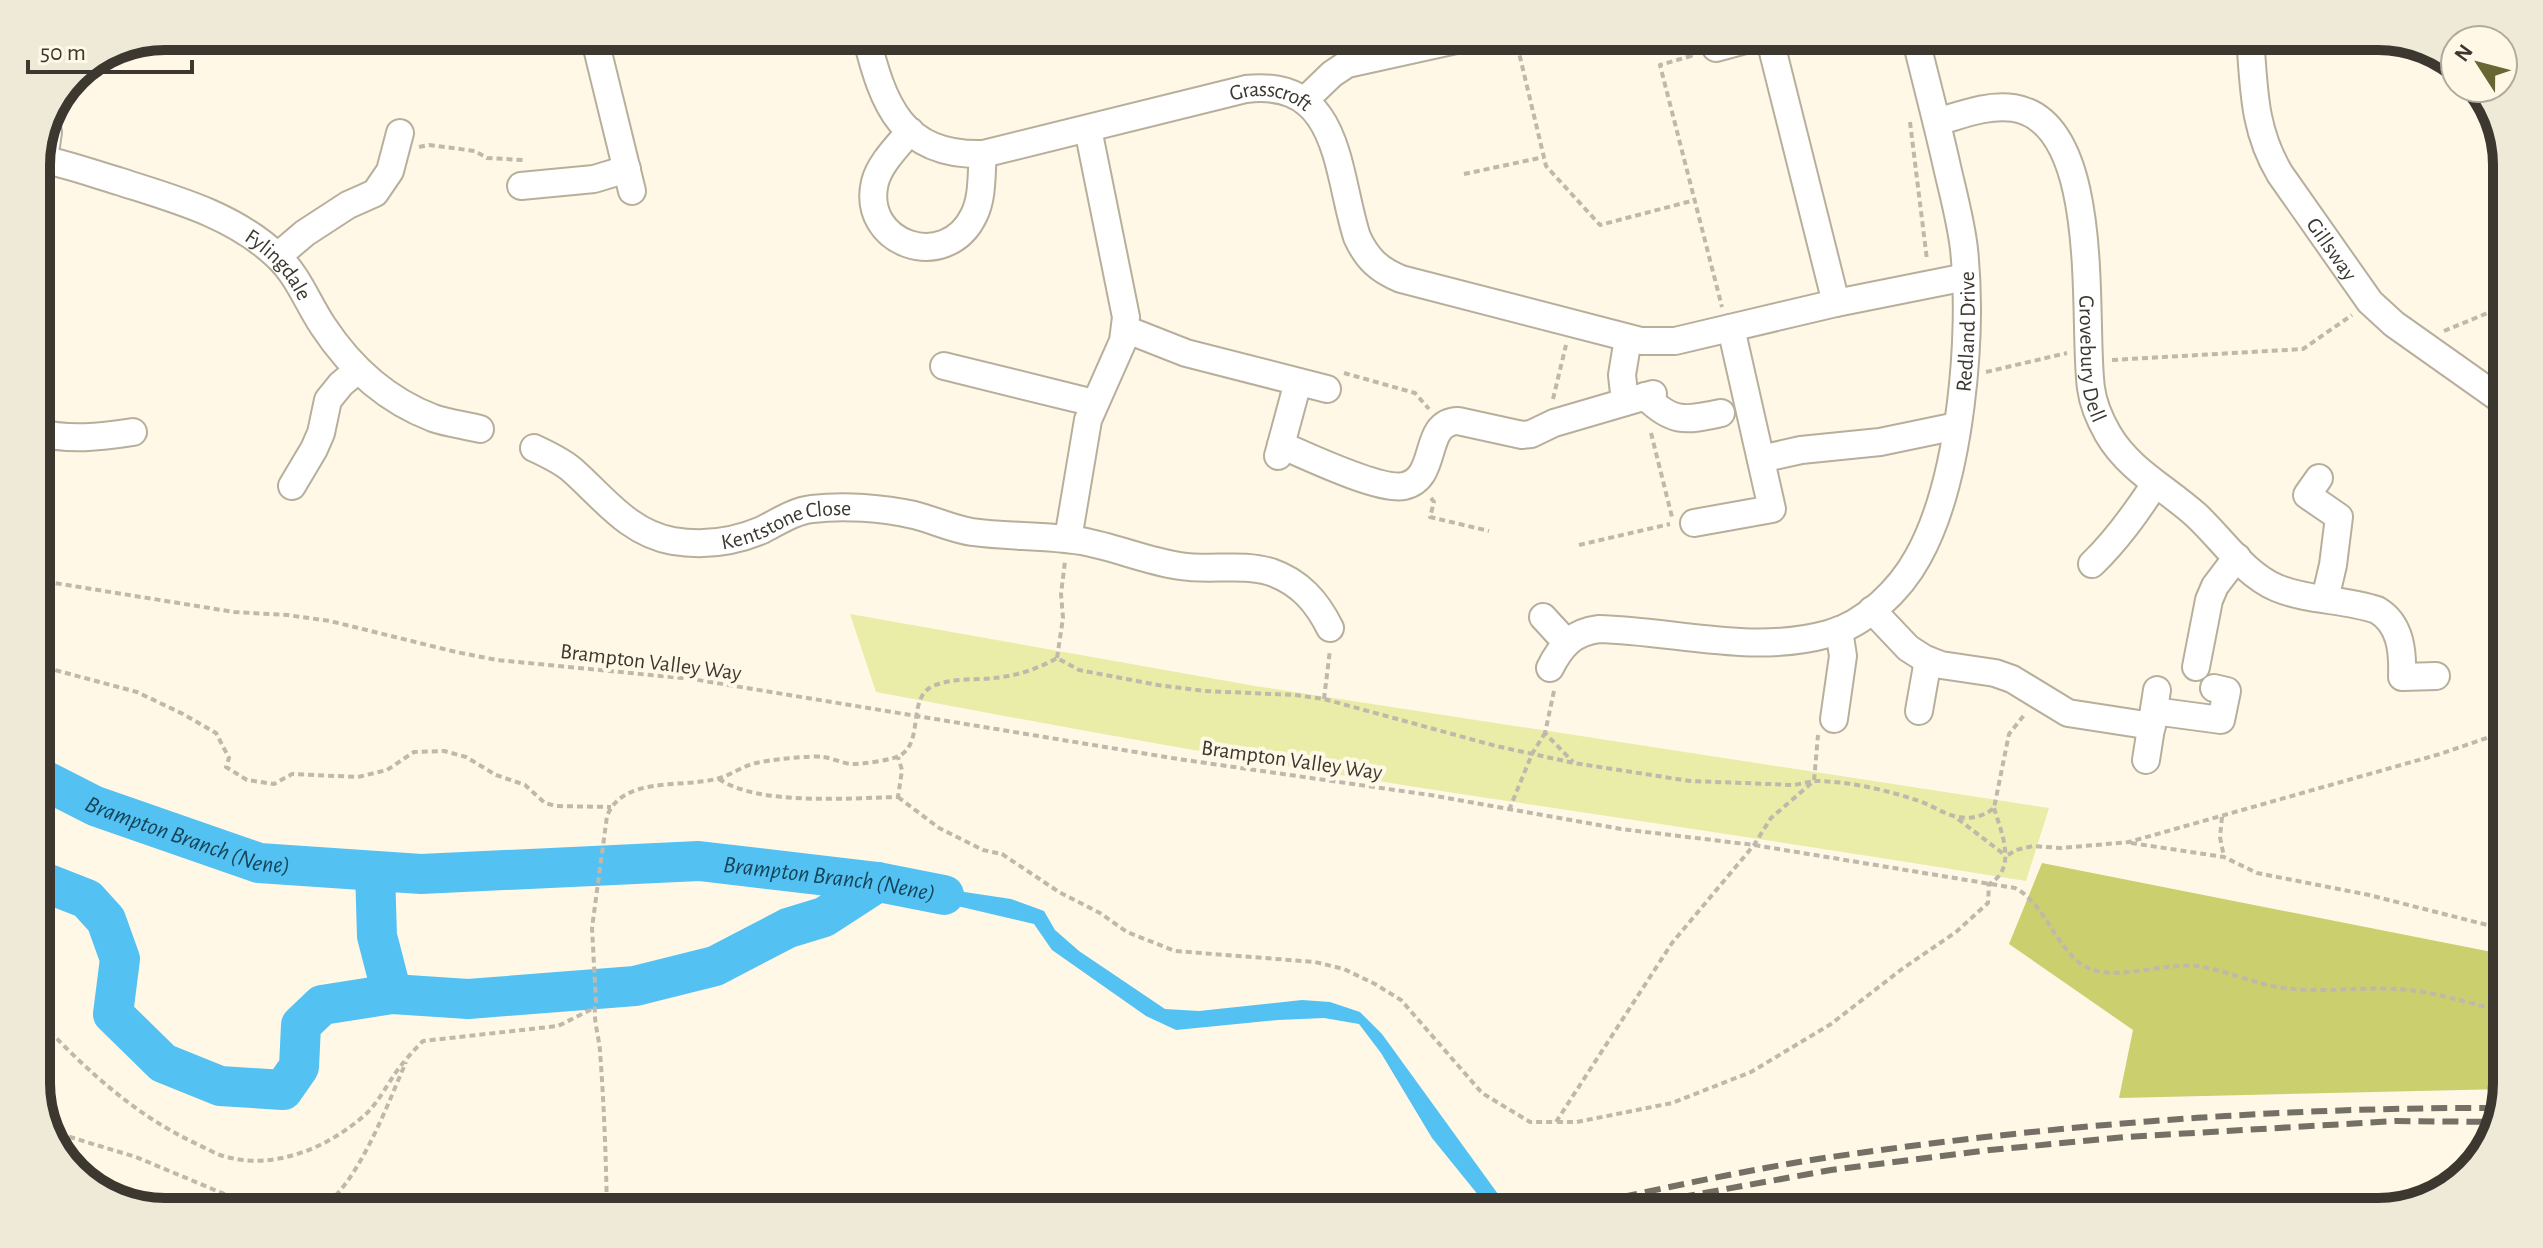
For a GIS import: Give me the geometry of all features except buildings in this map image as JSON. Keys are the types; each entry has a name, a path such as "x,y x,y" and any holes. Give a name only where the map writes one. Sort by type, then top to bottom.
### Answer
{"street":[{"path":"522,173 630,180 598,50"},
{"name":"Grasscroft","path":"870,50 887,103 910,131 945,151 965,154 983,154 1246,89 1264,86 1280,89 1305,100 1326,125 1357,237 1362,250 1378,268 1401,279 1628,338 1675,341 1836,303 1966,277"},
{"path":"1305,100 1347,64 1410,50"},
{"path":"1773,50 1836,303"},
{"name":"Redland Drive","path":"1566,642 1599,629 1762,643 1801,640 1839,630 1872,610 1887,598 1918,558 1942,495 1957,426 1963,377 1966,277 1957,211 1919,50"},
{"name":"Gillsway","path":"2252,50 2261,133 2270,156 2370,302 2419,342 2493,394"},
{"name":"Grovebury Dell","path":"1937,122 1999,107 2016,109 2037,119 2057,137 2066,153 2081,218 2089,304 2092,397 2121,453 2155,484 2193,512 2267,583 2294,593 2369,607 2386,615 2396,627 2402,677 2436,676"},
{"path":"1068,539 1082,446 1094,403 1118,353 1125,329 1124,305 1088,129"},
{"path":"910,131 878,173 874,195 886,229 907,244 931,247 945,244 968,226 980,198 983,154"},
{"path":"278,256 348,205 375,193 383,184 399,143"},
{"name":"Fylingdale","path":"50,162 198,207 238,228 278,256 345,358 358,370 393,398 413,409 434,419 480,429"},
{"path":"1684,523 1772,509 1730,328"},
{"path":"1125,329 1186,353 1327,389"},
{"path":"1628,338 1622,375 1641,397 1676,418 1695,419 1721,413"},
{"path":"944,366 1094,403"},
{"path":"292,486 318,441 328,400 358,370"},
{"path":"1298,382 1279,451 1392,486 1402,486 1418,479 1428,464 1436,433 1448,421 1531,434 1554,423 1641,397"},
{"path":"1761,459 1801,450 1880,442 1957,426"},
{"path":"50,434 96,438 133,432"},
{"name":"Kentstone Close","path":"534,448 556,458 570,469 633,526 670,540 712,543 735,539 812,509 899,512 970,532 1068,539 1178,566 1242,568 1272,573 1311,597 1330,628"},
{"path":"2319,478 2307,495 2339,517 2325,599"},
{"path":"2092,564 2111,546 2155,484"},
{"path":"2196,667 2209,600 2215,586 2237,557"},
{"path":"1872,610 1908,648 1928,660 2012,679 2068,713 2154,709 2221,720 2227,691 2214,688"},
{"path":"1543,617 1566,642 1550,668"},
{"path":"1826,726 1843,656 1839,630"},
{"path":"1919,711 1928,660"},
{"path":"2146,760 2154,709"}],"path":[{"path":"1518,50 1546,166 1600,225 1695,200"},
{"path":"1690,50 1691,56 1660,65 1730,328"},
{"path":"1909,110 1930,283"},
{"path":"399,143 475,151 522,173"},
{"path":"1464,174 1544,157"},
{"path":"1963,377 2089,355 2303,349 2370,302"},
{"path":"2419,342 2493,311"},
{"path":"1554,423 1550,410 1571,323"},
{"path":"1327,389 1340,372 1415,393 1441,425"},
{"path":"1579,545 1684,523 1650,430"},
{"path":"1418,479 1434,502 1430,517 1489,531"},
{"path":"1057,658 1068,539"},
{"name":"Brampton Valley Way","path":"50,582 234,612 330,621 497,660 692,679 1278,774 1430,795 1621,829 1754,845 2015,888 2026,893 2063,944 2091,970 2108,973 2176,965 2195,966 2286,988 2397,989 2493,1009"},
{"path":"1324,699 1330,628"},
{"path":"1057,658 1079,670 1158,685 1324,699 1574,763 1690,781 1794,785 1814,781 1855,785 1907,798 1955,817 2007,856"},
{"path":"607,1198 592,928 601,851 611,807 624,795 645,787 719,779 756,763 821,756 852,764 898,757 909,748 921,699 927,689 936,685 999,678 1042,666 1057,658"},
{"path":"1509,810 1532,754 1545,733 1557,676 1550,668"},
{"path":"50,669 137,692 183,714 216,733 229,758 226,767 247,780 274,784 292,774 358,777 387,770 414,752 444,751 466,757 496,775 525,785 545,803 611,807"},
{"path":"719,779 730,786 802,800 819,797 898,797 939,828 983,850 1002,854 1127,932 1175,951 1315,962 1344,969 1401,1000 1482,1093 1530,1122 1577,1122 1672,1103 1751,1072 1831,1024 1956,932 1988,903 1989,884 2003,871 2007,856 1994,808 2009,734 2039,697"},
{"path":"1556,1122 1672,943 1754,845 1771,818 1814,781 1826,726"},
{"path":"1545,733 1574,763"},
{"path":"2007,856 2033,846 2061,848 2129,842 2440,754 2493,736"},
{"path":"898,757 902,770 898,797"},
{"path":"1955,817 1986,815 1994,808"},
{"path":"2222,817 2220,837 2224,857"},
{"path":"2129,842 2224,857 2257,873 2369,895 2493,926"},
{"path":"50,1031 80,1062 146,1116 226,1157 266,1161 291,1158 324,1142 368,1112 423,1041 558,1026 595,1005"},
{"path":"334,1198 365,1153 409,1056"},
{"path":"62,1135 136,1157 234,1198"}],"green space":[{"path":"850,614 1255,686 2049,808 2026,881 1365,779 876,692"},
{"path":"2042,863 2493,952 2493,1089 2119,1098 2133,1030 2009,944"}],"water":[{"path":"898,882 1011,899 1044,911 1055,930 1079,951 1165,1009 1199,1011 1302,1000 1330,1002 1360,1012 1382,1034 1501,1198 1481,1198 1432,1138 1381,1053 1359,1024 1324,1018 1176,1030 1146,1016 1052,950 1034,924 919,897 874,895"}],"waterway":[{"name":"Brampton Branch (Nene)","path":"50,783 95,806 259,863 421,874 699,861 878,882 944,895"},
{"path":"375,871 377,936 392,994 468,999 635,986 715,966 788,928 824,917 878,882"},
{"path":"50,884 87,899 106,920 120,959 113,1014 163,1063 220,1086 283,1090 299,1067 301,1025 322,1005 392,994"}],"railway":[{"path":"1619,1198 1796,1163 2081,1127 2333,1111 2490,1108"},
{"path":"1676,1198 1831,1170 2125,1137 2396,1121 2486,1122"}]}
